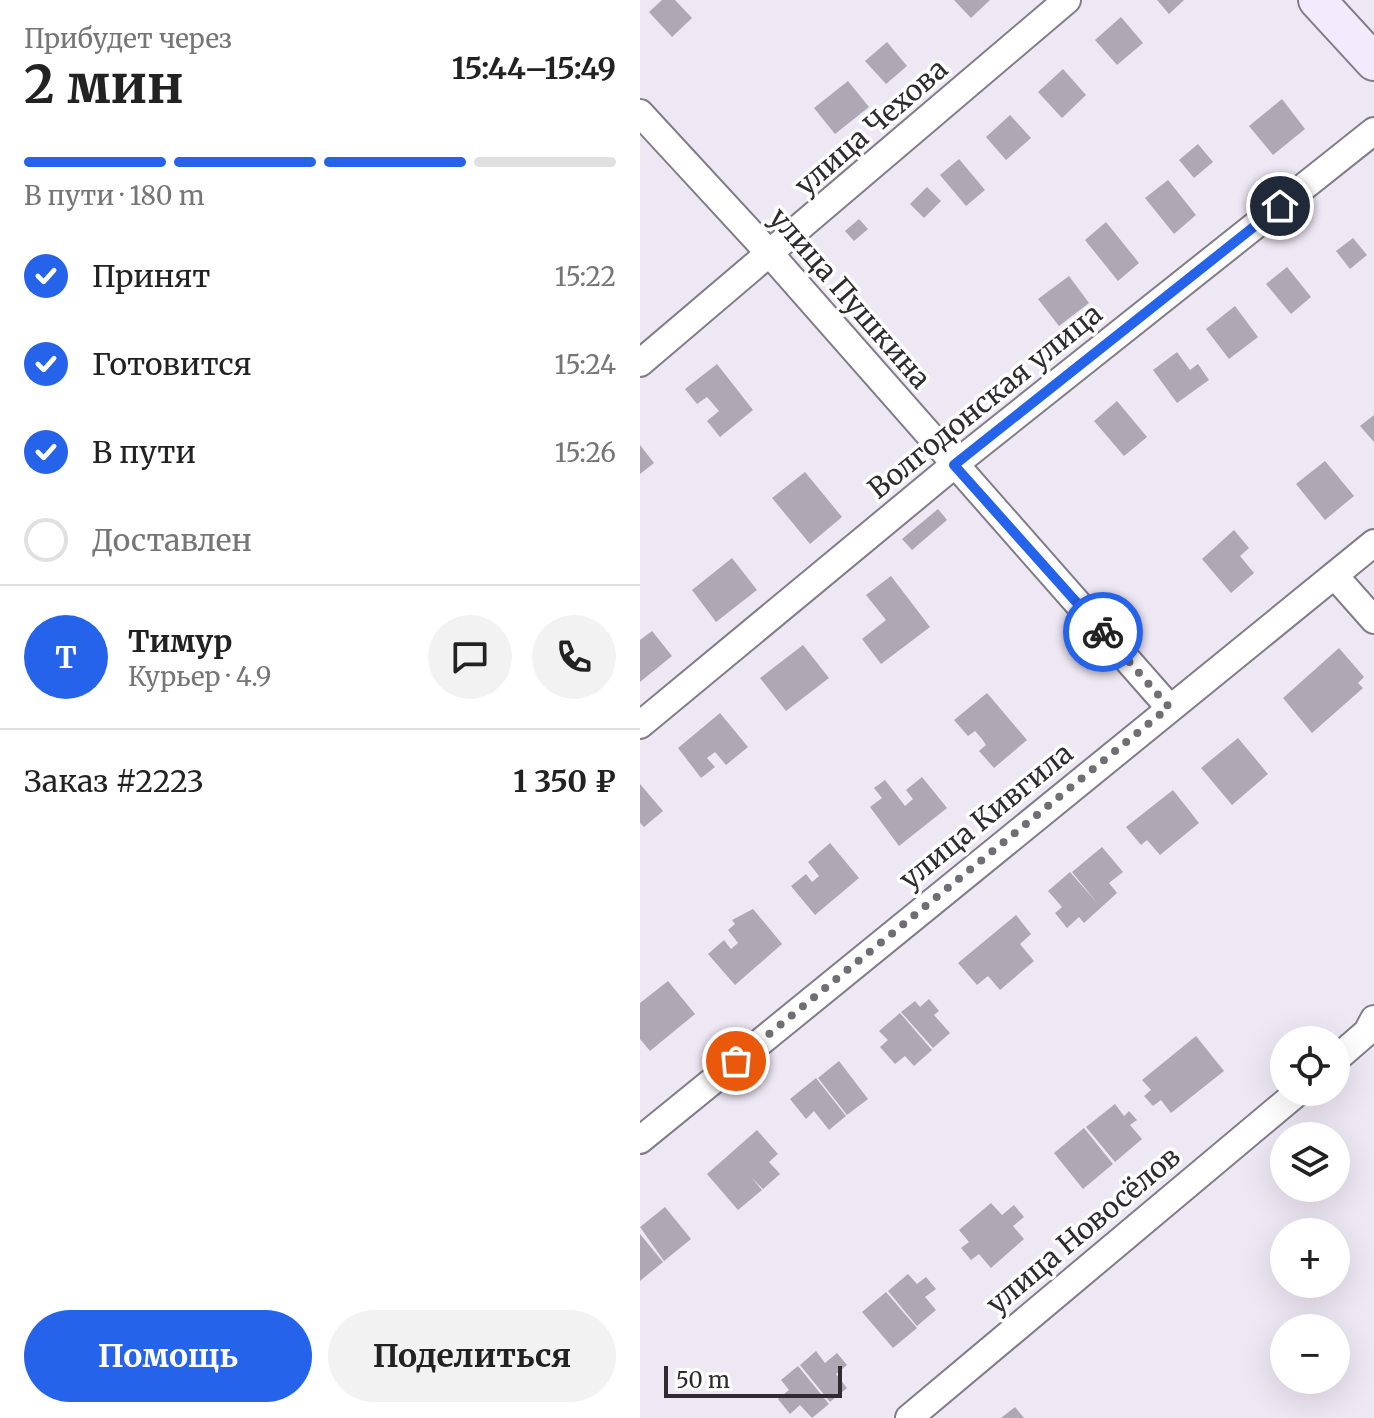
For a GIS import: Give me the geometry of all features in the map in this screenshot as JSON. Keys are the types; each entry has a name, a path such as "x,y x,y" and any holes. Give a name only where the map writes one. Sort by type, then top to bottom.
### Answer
{"street":[{"name":"улица Чехова","path":"640,363 771,255 1067,0"},
{"path":"1317,0 1374,62"},
{"name":"улица Пушкина","path":"640,113 771,255 1169,707"},
{"name":"Волгодонская улица","path":"640,725 954,465 1374,131"},
{"name":"улица Кивгила","path":"640,1140 1374,543"},
{"path":"1335,576 1374,620"},
{"path":"1350,1047 1367,1032 1374,1019"},
{"name":"улица Новосёлов","path":"909,1418 1281,1106"}],"building":[{"path":"662,0 675,0 692,18 672,37 649,12"},
{"path":"954,0 990,0 971,18"},
{"path":"1157,0 1184,0 1169,14"},
{"path":"1121,17 1143,43 1117,65 1095,40"},
{"path":"887,42 907,66 886,84 865,61"},
{"path":"1063,69 1086,95 1062,118 1038,92"},
{"path":"848,81 869,107 835,134 814,108"},
{"path":"1282,99 1305,129 1273,155 1249,126"},
{"path":"1010,115 1031,138 1006,160 986,137"},
{"path":"1198,144 1213,162 1194,178 1179,160"},
{"path":"959,159 985,190 966,206 940,175"},
{"path":"1168,180 1196,215 1174,234 1145,198"},
{"path":"927,187 941,201 924,218 910,204"},
{"path":"859,219 868,229 854,241 845,231"},
{"path":"1106,222 1139,263 1118,281 1085,240"},
{"path":"1353,238 1367,255 1350,269 1336,251"},
{"path":"1287,267 1311,297 1291,314 1266,284"},
{"path":"1069,276 1089,303 1059,326 1038,299"},
{"path":"1235,306 1258,337 1229,359 1206,329"},
{"path":"1177,352 1190,370 1198,364 1209,380 1177,403 1153,370"},
{"path":"717,364 753,410 720,437 707,421 719,411 707,397 697,404 685,389"},
{"path":"1117,401 1147,437 1124,456 1094,421"},
{"path":"1374,415 1374,442 1360,426"},
{"path":"640,445 654,463 640,474"},
{"path":"1325,461 1354,496 1325,520 1296,484"},
{"path":"805,472 842,517 810,544 772,498"},
{"path":"938,509 947,520 912,550 902,539"},
{"path":"1234,530 1249,548 1240,556 1254,573 1231,593 1202,559"},
{"path":"732,558 757,590 716,622 692,590"},
{"path":"891,576 930,627 881,664 862,639 886,620 866,595"},
{"path":"652,631 672,656 640,682 640,640"},
{"path":"803,645 829,678 786,711 760,678"},
{"path":"1339,648 1364,677 1358,683 1363,688 1312,733 1283,698"},
{"path":"987,693 1027,740 994,768 979,751 986,745 982,739 975,731 968,736 954,720"},
{"path":"720,713 748,747 726,765 715,752 707,758 715,767 701,778 678,748"},
{"path":"1238,738 1268,774 1232,805 1201,768"},
{"path":"922,777 947,808 899,846 870,807 882,798 874,788 885,780 905,806 913,799 906,790"},
{"path":"640,784 663,811 644,827 640,823"},
{"path":"1173,790 1199,823 1160,855 1147,840 1141,845 1126,827"},
{"path":"830,843 859,878 815,915 791,886 806,874 812,882 819,876 808,862"},
{"path":"1102,847 1123,872 1109,883 1117,893 1084,923 1079,917 1067,928 1055,913 1062,907 1048,891 1070,872 1098,904 1072,872"},
{"path":"753,909 782,944 735,985 708,954 724,940 731,949 738,943 728,930 735,924 732,920"},
{"path":"1016,915 1031,934 1020,944 1034,961 1000,990 988,976 977,985 958,963"},
{"path":"668,981 695,1014 650,1051 640,1039 640,1003"},
{"path":"929,999 939,1011 934,1015 950,1033 933,1048 901,1012 915,1001 920,1007"},
{"path":"900,1013 932,1050 914,1066 905,1056 895,1064 880,1047 888,1040 879,1031"},
{"path":"1196,1036 1224,1071 1171,1113 1161,1100 1153,1106 1144,1096 1151,1090 1142,1080"},
{"path":"839,1061 868,1099 847,1115 818,1078"},
{"path":"816,1078 846,1116 829,1130 814,1111 806,1119 790,1099"},
{"path":"1115,1104 1124,1116 1129,1111 1137,1120 1130,1125 1142,1139 1115,1162 1086,1127"},
{"path":"1084,1128 1113,1164 1083,1189 1054,1153"},
{"path":"757,1130 778,1154 769,1162 780,1174 763,1189 751,1177 762,1190 738,1210 707,1174"},
{"path":"991,1203 1002,1215 1014,1205 1024,1217 1013,1226 1024,1239 991,1268 979,1254 971,1260 961,1248 969,1242 959,1230"},
{"path":"665,1207 691,1239 664,1261 640,1227"},
{"path":"640,1234 663,1262 640,1281"},
{"path":"908,1274 917,1284 926,1277 936,1289 925,1297 936,1310 917,1326 888,1291"},
{"path":"886,1292 917,1328 893,1348 862,1312"},
{"path":"816,1351 825,1363 837,1353 847,1365 836,1374 847,1388 830,1402 800,1365"},
{"path":"798,1366 829,1404 812,1418 800,1405 790,1414 778,1399 789,1390 781,1380"},
{"path":"1015,1407 1024,1418 1001,1418"}],"way so far":[{"path":"736,1061 1169,707 1103,632"}],"route":[{"path":"1103,632 954,465 1280,206"}]}
